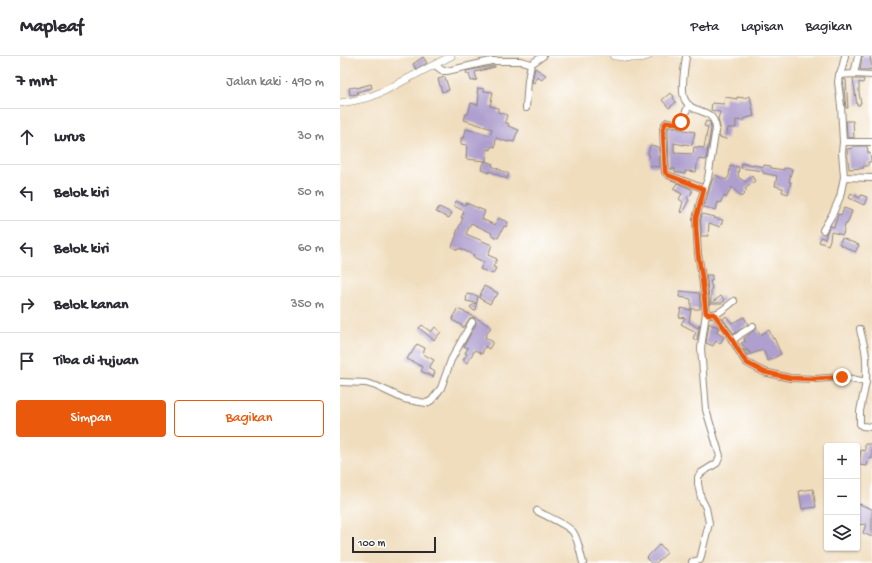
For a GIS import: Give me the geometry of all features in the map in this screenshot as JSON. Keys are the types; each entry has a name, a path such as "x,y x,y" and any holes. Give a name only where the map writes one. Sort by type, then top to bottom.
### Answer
{"street":[{"path":"340,103 370,97 450,56"},
{"path":"526,108 528,80 532,64 544,56"},
{"path":"614,56 635,58 643,58 648,56"},
{"path":"686,56 683,82 685,100 689,106 714,118 716,128 708,178 696,218 696,228 706,313 701,348 706,410 720,456 717,462 701,473 698,477 698,484 706,508 709,524 700,560 692,563"},
{"path":"823,230 840,197 844,177 841,106 838,82 845,56"},
{"path":"854,74 858,56"},
{"path":"435,65 442,71 447,71 491,61 521,61 532,64"},
{"path":"839,76 854,74 872,75"},
{"path":"689,106 681,122 667,122 663,129 665,172 668,175 704,189"},
{"path":"843,142 872,142"},
{"path":"844,177 872,178"},
{"path":"706,313 718,313 734,301"},
{"path":"714,314 739,354 747,363 764,372 790,378 815,379 842,377 866,382"},
{"path":"340,382 366,383 404,399 420,402 432,400 441,388 451,360 472,322"},
{"path":"732,341 742,332 753,326"},
{"path":"860,329 866,356 866,382 861,405 860,424 862,426 872,427"},
{"path":"537,511 566,526 572,531 578,542 582,563"}],"building":[{"path":"862,56 870,56 872,69 860,70"},
{"path":"423,57 427,63 416,69 413,64"},
{"path":"492,66 495,67 475,72 477,80 471,81 469,74 467,74 466,71"},
{"path":"535,68 546,75 542,80 537,77 534,83 532,82"},
{"path":"445,77 449,90 442,92 438,79"},
{"path":"843,79 846,80 848,108 846,108"},
{"path":"853,79 864,79 863,83 859,82 860,105 857,105"},
{"path":"371,84 372,88 357,92 358,94 350,95 349,88 356,88"},
{"path":"478,88 484,89 484,91 493,92 490,106 498,108 498,112 507,115 505,122 509,124 508,126 519,130 514,142 508,142 496,138 495,147 491,146 491,150 487,149 486,161 466,159 467,145 461,144 461,138 464,138 466,129 490,135 492,129 464,120 466,114 468,114 471,103 478,105"},
{"path":"670,93 674,96 673,98 676,102 669,108 662,100"},
{"path":"750,96 754,116 743,119 743,121 736,120 736,128 728,128 726,139 719,137 720,127 718,119 720,112 711,110 712,103 724,104 725,97 737,99 737,97 744,98"},
{"path":"706,121 710,122 711,128 706,160 698,159 696,172 685,171 685,174 675,172 675,169 669,169 669,127 695,132 692,145 674,143 674,153 693,154 694,147 704,148 708,127 704,126"},
{"path":"846,121 853,121 854,138 847,137"},
{"path":"650,145 659,147 660,167 650,166 648,154"},
{"path":"853,146 867,146 868,153 870,153 871,162 868,162 868,166 863,166 864,168 849,169 847,149 853,148"},
{"path":"485,161 509,174 507,179 481,169"},
{"path":"742,163 753,166 771,166 771,168 784,170 784,168 792,169 788,194 782,192 783,188 775,186 777,176 763,173 763,171 741,168"},
{"path":"730,166 739,167 738,177 745,182 752,176 755,181 745,189 747,191 741,197 732,187 726,198 724,196 720,203 718,202 716,210 704,207 715,175 726,180 729,176"},
{"path":"677,183 693,191 687,198 689,200 682,213 680,212 683,202 679,199 682,194 673,189"},
{"path":"851,193 860,198 861,195 867,197 864,205 849,198"},
{"path":"456,201 465,205 466,203 485,211 482,219 495,225 498,218 508,222 506,227 504,226 498,238 491,235 492,233 471,223 466,234 492,245 488,255 497,259 493,267 496,268 493,274 480,269 484,262 473,257 474,255 459,248 458,250 452,247 463,218 461,218 464,211 454,206"},
{"path":"439,207 452,213 449,218 436,212"},
{"path":"844,208 852,211 847,224 845,224 843,235 831,232 828,245 819,242 821,237 825,239 830,226 834,227 838,214 841,215"},
{"path":"702,214 723,220 720,227 709,223 708,236 701,236"},
{"path":"842,238 859,245 855,252 839,244"},
{"path":"706,275 712,275 712,281 710,281 712,288 710,305"},
{"path":"484,286 498,293 490,304 479,298"},
{"path":"680,291 699,293 700,309 691,309 689,322 698,328 700,324 697,341 693,338 696,332 681,324 685,318 679,317 681,308 690,310 691,299 679,297"},
{"path":"467,294 478,296 477,309 474,311 470,307 476,303 466,301"},
{"path":"721,296 725,301 722,303 711,303"},
{"path":"457,309 470,314 491,327 485,337 493,342 489,349 485,346 482,354 475,350 467,363 463,360 467,354 465,353 468,348 464,346 476,322 474,318 470,318 464,327 462,327 463,326 452,320"},
{"path":"726,316 732,323 744,317 748,324 734,334 723,319"},
{"path":"709,323 719,328 716,332 724,337 720,344 716,341 713,346 706,343"},
{"path":"422,325 431,332 435,327 441,332 434,340 419,328"},
{"path":"757,328 760,335 769,330 781,354 768,361 763,350 747,355 743,349 750,353 741,343 745,342 744,338"},
{"path":"417,344 425,348 423,354 434,360 429,368 435,372 433,377 421,371 423,367 407,359"},
{"path":"865,444 872,444 872,459 868,458 867,466 860,465 861,450 865,451"},
{"path":"813,489 816,507 802,509 799,491"},
{"path":"860,504 872,509 872,537 863,533 866,524 860,525"},
{"path":"660,544 667,553 656,563 651,563 646,558"}],"route":[{"path":"681,122 667,122 663,129 665,172 668,175 704,189 696,218 696,228 706,313 714,314 728,333 739,354 747,363 764,372 790,378 815,379 842,377"}]}
